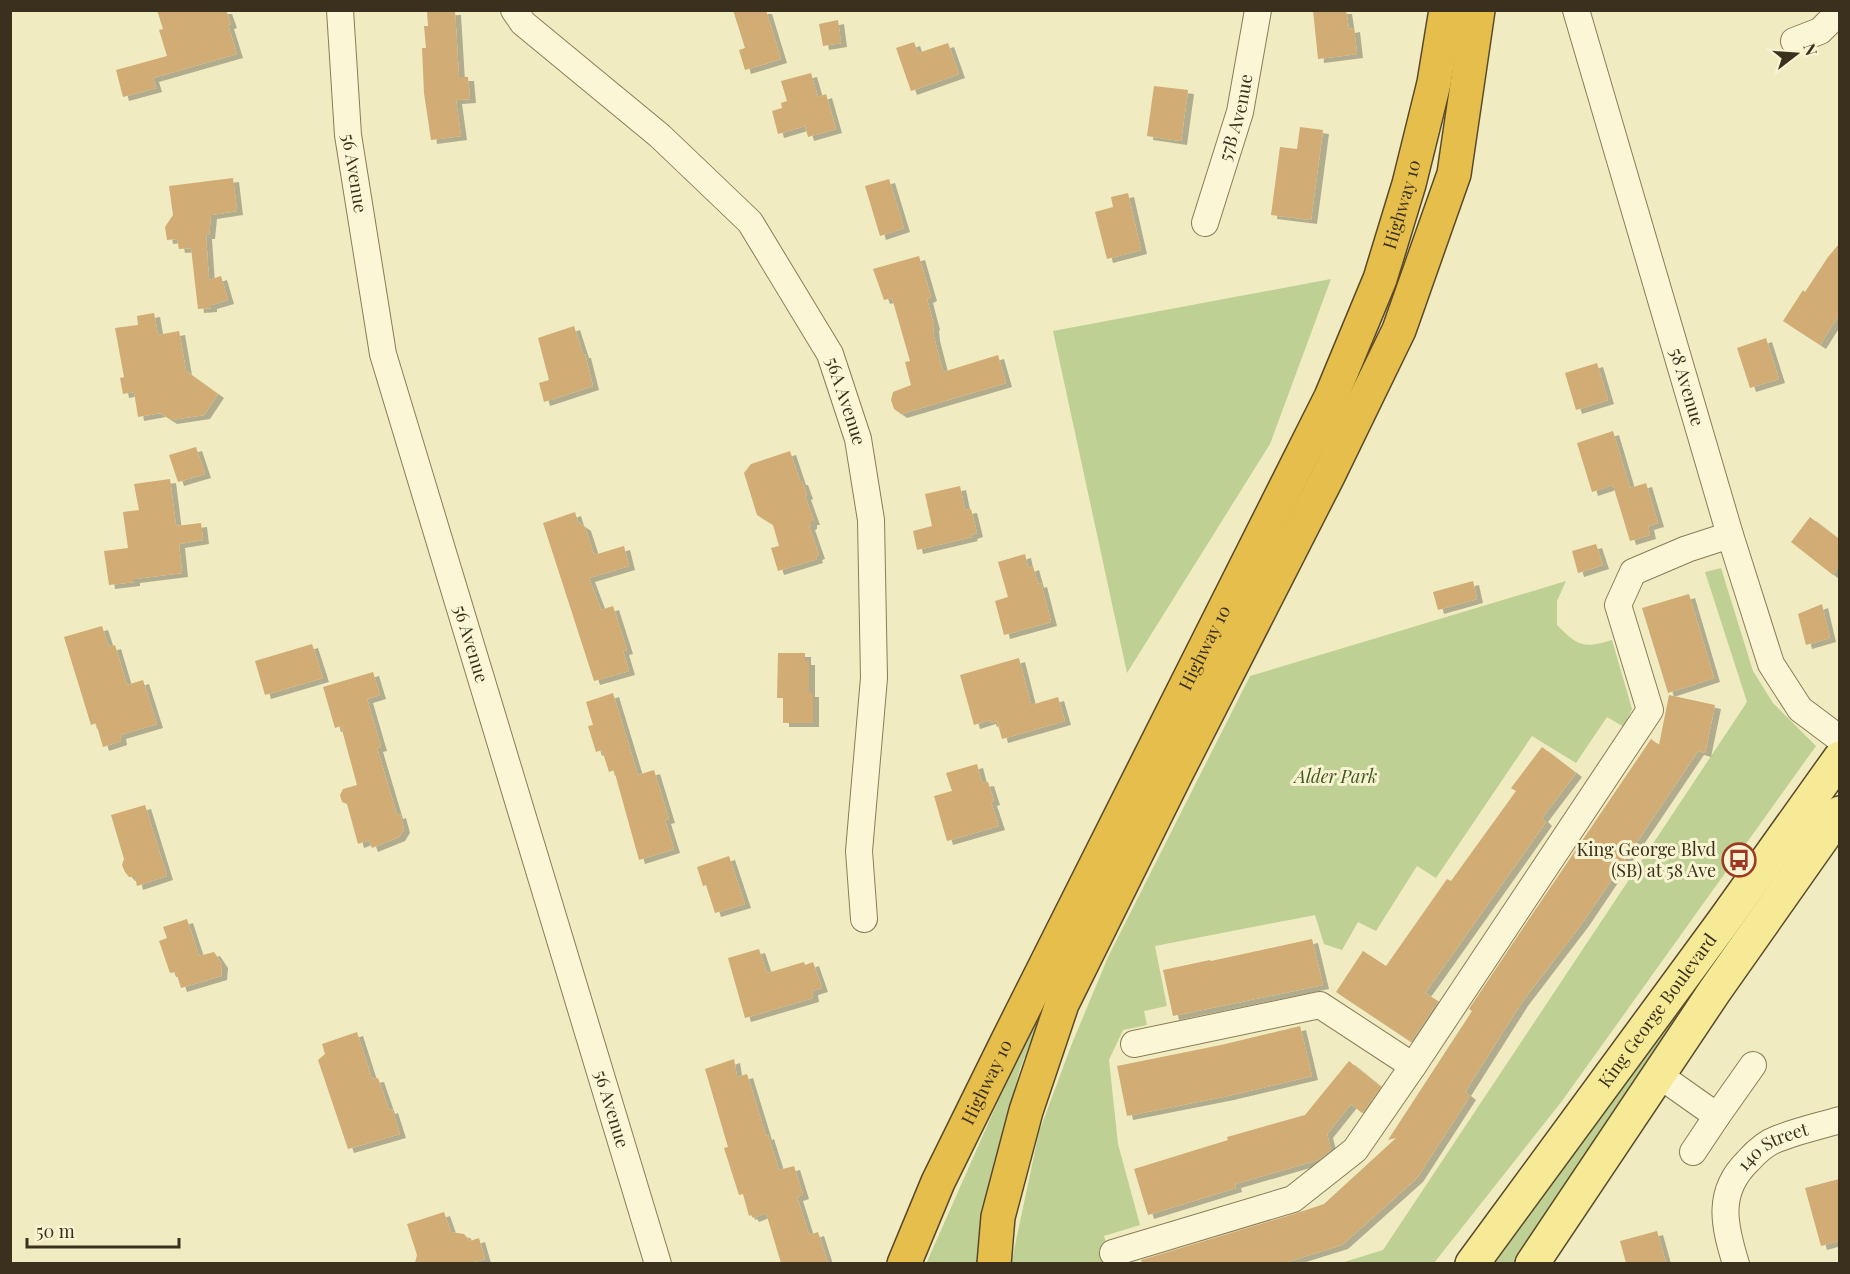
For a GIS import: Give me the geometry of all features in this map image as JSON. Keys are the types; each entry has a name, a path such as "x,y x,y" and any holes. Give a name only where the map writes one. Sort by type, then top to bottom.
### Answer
{"highway":[{"name":"Highway 10","path":"904,1263 938,1182 1007,1042 1331,397 1380,279 1409,184 1434,83 1446,10"},
{"name":"Highway 10","path":"994,1263 998,1217 1026,1111 1062,1004 1399,330 1454,174 1478,10"}],"main road":[{"name":"King George Boulevard","path":"1472,1263 1723,922 1839,758"},
{"name":"King George Boulevard","path":"1532,1263 1839,813"}],"street":[{"name":"56 Avenue","path":"340,10 348,135 382,354 658,1263"},
{"name":"56A Avenue","path":"514,10 523,23 660,136 750,222 830,354 858,438 871,520 874,678 859,851 864,919"},
{"name":"57B Avenue","path":"1205,223 1240,112 1258,10"},
{"name":"58 Avenue","path":"1576,10 1732,542 1771,664 1800,710 1839,739"},
{"path":"1794,41 1820,32 1839,11"},
{"path":"1113,1253 1293,1198 1355,1150 1650,710 1618,605 1633,572 1687,549 1732,542"},
{"path":"1134,1044 1320,1005 1413,1066"},
{"path":"1693,1152 1754,1065"},
{"path":"1659,1075 1717,1116"},
{"name":"140 Street","path":"1736,1263 1726,1230 1726,1197 1734,1177 1758,1151 1776,1139 1839,1120"}],"green space":[{"path":"1331,279 1270,444 1127,673 1053,331"},
{"path":"1721,568 1753,671 1773,703 1816,746 1562,1101 1434,1263 1341,1263 1383,1250 1747,702 1705,572"},
{"name":"Alder Park","path":"1566,581 1557,601 1557,625 1582,644 1612,640 1632,709 1624,727 1607,717 1576,763 1532,736 1436,878 1417,866 1376,931 1358,922 1342,950 1324,944 1315,915 1155,946 1167,1006 1144,1011 1147,1025 1123,1030 1109,1060 1118,1144 1140,1225 1104,1236 1112,1263 1011,1264 1039,1132 1071,1046 1108,957 1250,676"},
{"path":"1073,944 1044,1007 1020,1069 996,1158 981,1228 978,1263 926,1264 995,1108"},
{"path":"1691,974 1705,989 1517,1263 1486,1264"}],"building":[{"path":"157,10 226,10 237,54 153,78 156,88 123,97 116,70 167,56 159,30 163,29"},
{"path":"733,10 766,10 781,59 745,70 739,50 745,48"},
{"path":"1313,10 1346,10 1349,29 1354,28 1357,54 1318,59"},
{"path":"455,11 459,77 468,77 470,99 456,100 461,136 431,140 424,93 422,48 426,48 424,26 428,26 427,12"},
{"path":"838,20 841,43 823,46 819,24"},
{"path":"914,42 918,53 948,43 959,74 911,91 896,48"},
{"path":"811,73 818,97 826,94 836,129 808,137 805,126 778,134 772,111 782,108 781,103 787,101 781,81"},
{"path":"1154,86 1188,90 1181,141 1147,136"},
{"path":"1300,127 1323,130 1311,220 1271,215 1280,147 1297,149"},
{"path":"233,178 237,211 211,215 209,235 206,235 209,280 221,276 228,300 211,305 211,308 198,309 191,248 179,249 177,239 167,240 165,227 173,215 169,186"},
{"path":"889,179 904,228 880,236 865,186"},
{"path":"1128,193 1141,250 1107,259 1095,212 1113,207 1111,197"},
{"path":"1839,244 1839,315 1820,345 1783,321 1803,290 1805,292"},
{"path":"919,256 931,297 927,299 943,372 998,355 1006,383 901,414 894,409 891,400 893,392 911,385 905,362 910,361 892,298 884,300 873,269"},
{"path":"154,313 158,335 179,331 186,371 218,394 204,415 171,420 160,413 138,417 134,392 123,394 120,378 124,377 115,328 138,325 137,316"},
{"path":"574,326 583,354 585,354 593,386 544,402 539,383 549,380 538,338"},
{"path":"1766,338 1779,379 1750,388 1737,348"},
{"path":"1597,363 1608,400 1576,410 1565,373"},
{"path":"1613,431 1630,488 1646,483 1658,523 1648,526 1650,535 1630,541 1613,485 1592,492 1577,443"},
{"path":"196,447 205,474 178,482 169,455"},
{"path":"790,451 807,495 805,496 814,521 811,521 809,526 819,555 816,556 817,559 778,571 771,548 779,546 773,525 757,515 744,473 751,464"},
{"path":"170,479 176,526 201,523 203,540 179,544 182,573 134,579 134,582 109,585 104,551 128,548 123,512 139,510 134,484"},
{"path":"960,486 965,510 971,509 977,533 971,535 972,537 917,550 913,531 932,526 925,494"},
{"path":"575,512 578,522 585,527 594,555 624,546 629,566 589,578 601,610 613,606 627,650 623,651 629,671 594,681 543,523"},
{"path":"1810,517 1839,539 1839,565 1833,575 1791,542"},
{"path":"1596,544 1603,565 1578,573 1572,551"},
{"path":"1025,554 1028,568 1033,566 1038,584 1041,583 1051,622 1004,635 995,601 1008,597 998,562"},
{"path":"1473,581 1477,599 1438,610 1433,592"},
{"path":"1689,594 1714,678 1668,693 1642,608"},
{"path":"1822,604 1830,638 1806,645 1798,614"},
{"path":"102,626 109,647 115,645 127,685 143,680 157,724 120,735 121,741 103,747 96,723 91,725 64,637"},
{"path":"312,644 323,678 265,695 255,661"},
{"path":"778,653 805,653 805,661 809,661 809,693 813,693 813,723 783,723 783,698 777,698"},
{"path":"1019,658 1031,705 1058,697 1065,721 1002,739 997,721 991,723 990,720 974,725 960,675"},
{"path":"373,672 380,695 367,699 381,747 377,748 397,815 400,814 404,829 399,837 372,848 369,840 358,844 347,804 342,802 340,795 343,789 357,785 341,726 335,728 323,687"},
{"path":"613,693 638,775 654,770 669,819 665,820 674,849 639,860 614,770 609,772 602,750 596,752 588,726 593,725 586,702"},
{"path":"1669,695 1715,705 1705,753 1698,751 1583,922 1522,1002 1465,1092 1470,1096 1417,1178 1342,1245 1284,1263 1142,1263 1141,1260 1324,1204 1396,1138 1388,1140 1472,1011 1469,1009 1529,919 1651,739 1659,745"},
{"path":"1542,747 1576,773 1542,818 1546,822 1425,993 1438,1001 1411,1042 1336,992 1363,951 1386,966 1447,879 1451,881 1516,791 1511,788"},
{"path":"977,764 982,783 988,782 994,801 991,802 999,826 947,841 934,796 952,791 946,773"},
{"path":"145,805 167,876 137,886 135,877 129,877 122,865 124,859 111,815"},
{"path":"729,856 745,904 715,913 706,885 703,886 697,867"},
{"path":"187,919 199,956 214,952 222,964 221,976 181,988 176,972 170,973 159,941 167,938 163,927"},
{"path":"1312,939 1323,985 1173,1016 1163,970"},
{"path":"759,949 767,973 804,962 805,965 813,962 822,988 812,991 813,998 745,1018 728,958"},
{"path":"1300,1026 1312,1076 1127,1116 1117,1066"},
{"path":"357,1032 372,1079 378,1078 400,1134 348,1149 318,1060 325,1054 322,1044"},
{"path":"734,1059 737,1077 747,1074 779,1170 794,1166 803,1195 797,1197 809,1235 818,1232 828,1263 781,1263 766,1213 753,1218 749,1216 743,1194 739,1195 724,1148 728,1147 705,1069"},
{"path":"1349,1061 1381,1087 1362,1113 1351,1104 1327,1134 1331,1150 1318,1160 1235,1184 1236,1188 1148,1215 1134,1169 1228,1140 1227,1137 1305,1115"},
{"path":"1839,1179 1839,1241 1821,1246 1805,1188"},
{"path":"444,1212 451,1232 464,1234 470,1241 479,1238 485,1259 470,1263 415,1263 417,1255 407,1224"},
{"path":"1657,1231 1666,1263 1626,1263 1620,1241"}],"place":[{"name":"King George Blvd (SB) at 58 Ave","path":"1739,860"}]}
